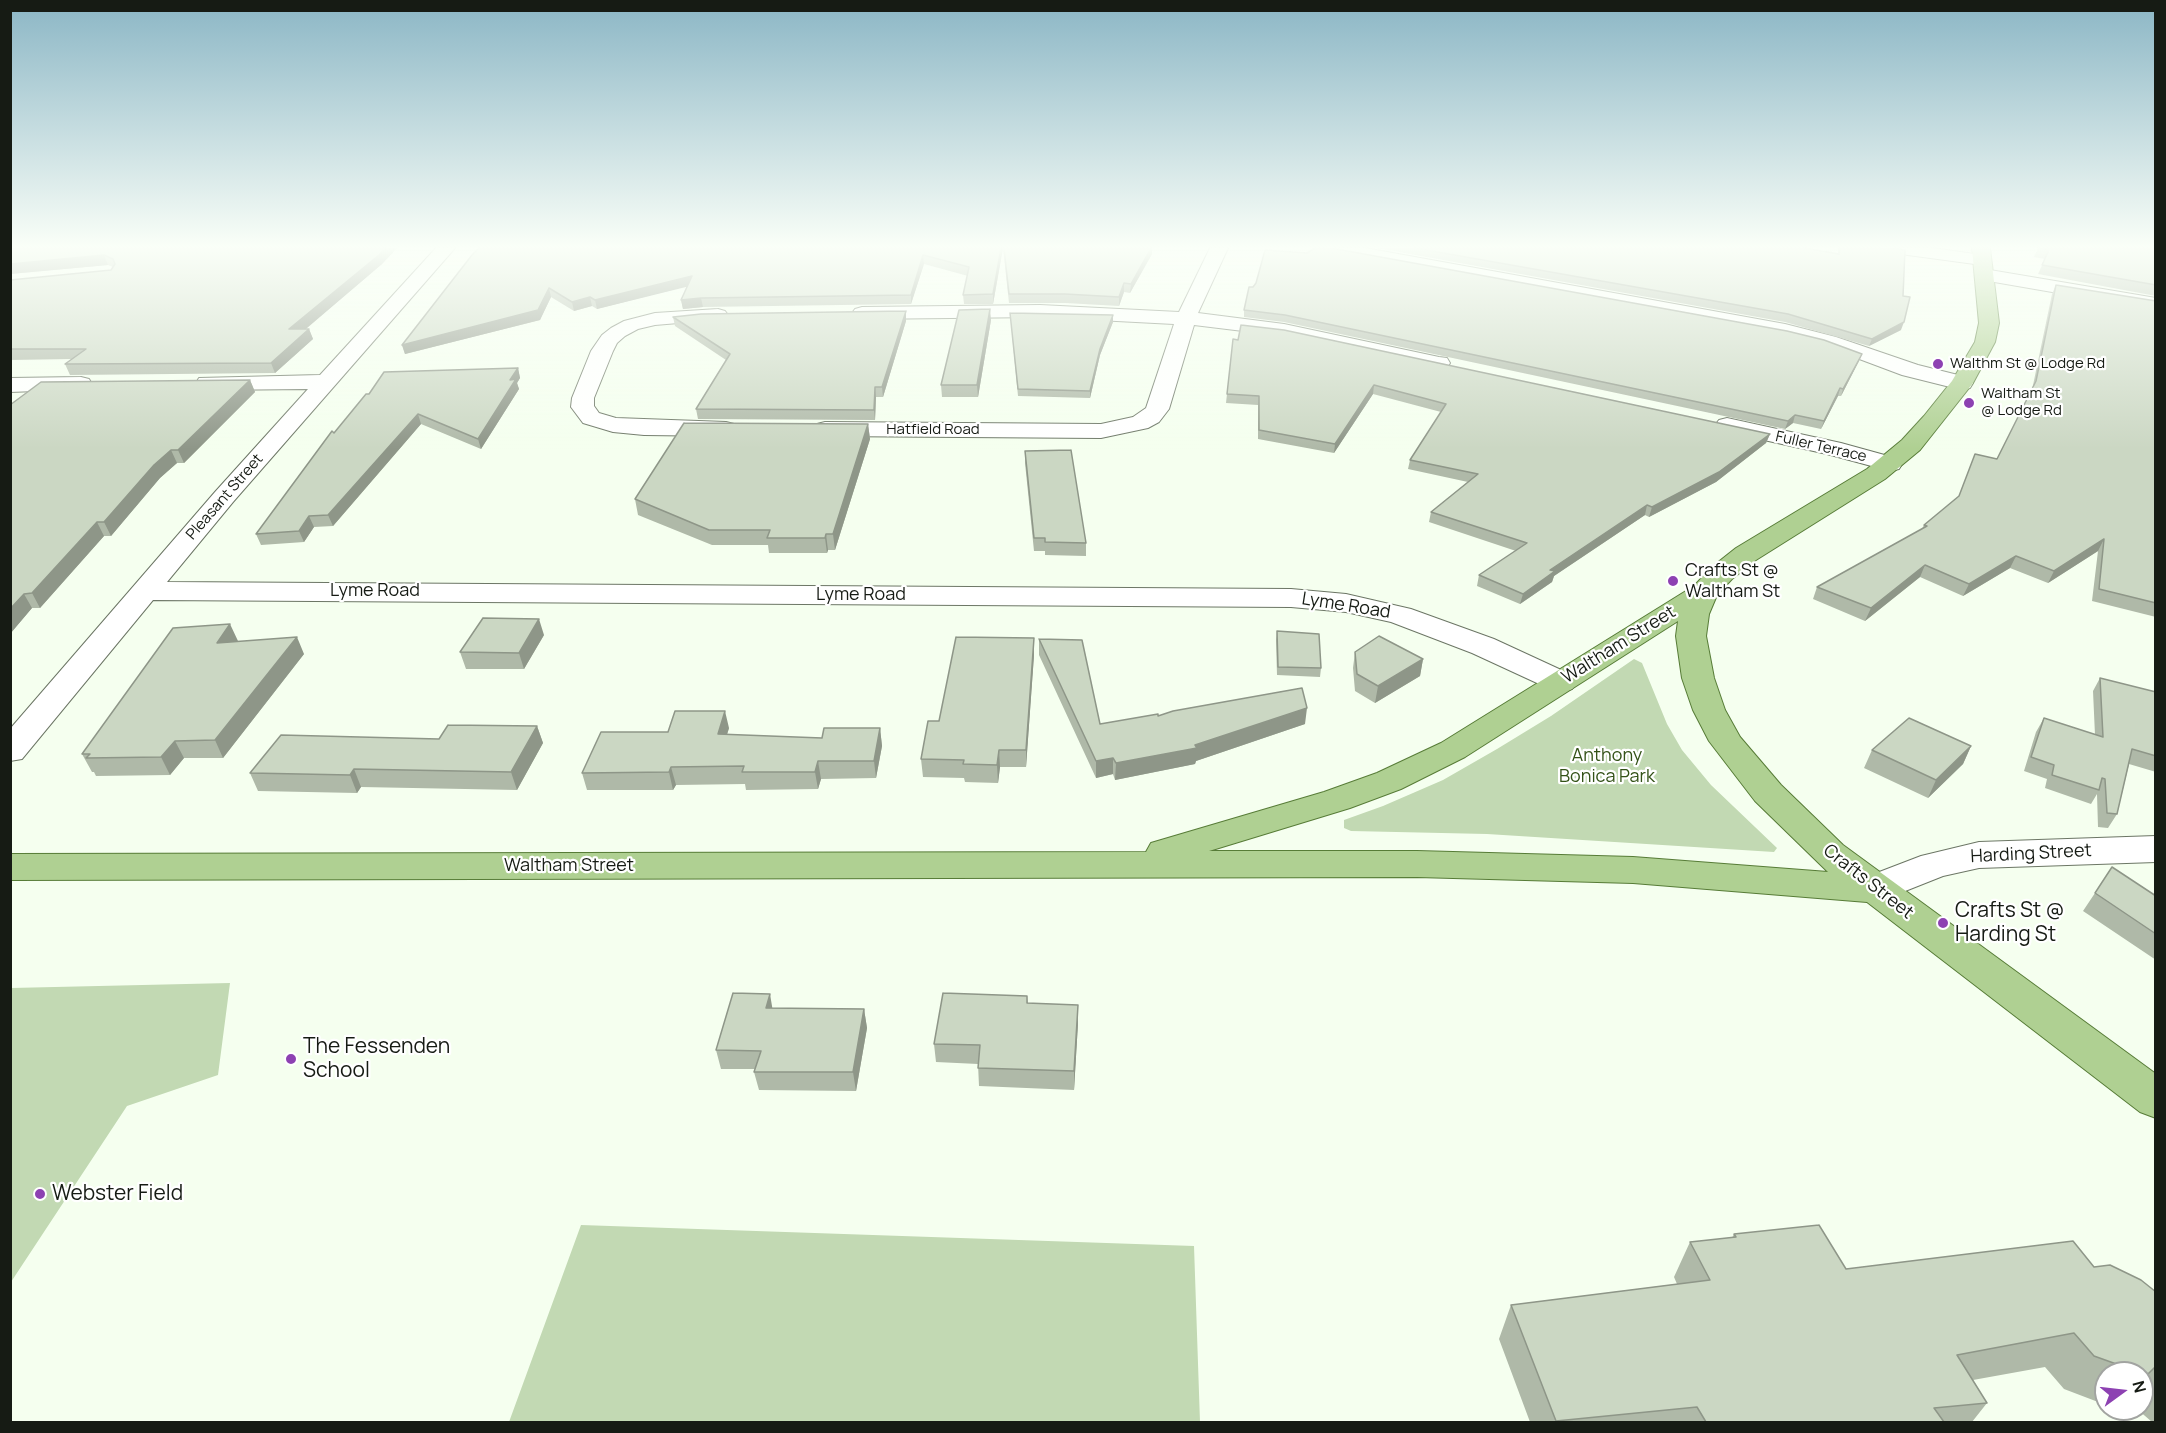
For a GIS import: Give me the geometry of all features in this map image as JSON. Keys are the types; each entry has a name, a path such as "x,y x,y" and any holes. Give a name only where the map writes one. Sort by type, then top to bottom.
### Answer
{"main road":[{"name":"Waltham Street","path":"1128,863 1275,820 1389,781 1471,740 1704,592 1722,573 1746,554 1831,504 1890,464 1916,440 1962,383 1987,336 1988,315"},
{"name":"Crafts Street","path":"1704,592 1694,614 1692,649 1701,686 1722,733 1752,775 1801,827 1875,889 2156,1099"},
{"name":"Waltham Street","path":"10,867 1405,864 1588,868 1875,889"}],"street":[{"name":"Pleasant Street","path":"10,751 224,497 387,315"},
{"path":"738,315 673,317 631,325 609,339 582,402 586,415 598,421 644,428 749,429"},
{"path":"1121,315 1186,318 1284,330 1458,367"},
{"name":"Hatfield Road","path":"808,429 1091,431 1133,426 1151,417 1157,409 1187,315"},
{"path":"1702,315 1785,330 1836,343 1910,370 1962,383"},
{"path":"186,384 327,382"},
{"path":"10,385 104,384"},
{"name":"Fuller Terrace","path":"1703,420 1832,448 1890,464"},
{"name":"Lyme Road","path":"146,591 1291,598 1346,603 1400,615 1483,646 1562,682"},
{"name":"Harding Street","path":"1875,889 1934,865 1964,857 2156,849"}],"green space":[{"name":"Anthony Bonica Park","path":"1634,659 1642,663 1667,724 1682,750 1711,785 1777,848 1774,852 1487,834 1351,831 1344,828 1344,820 1443,780 1497,749 1551,716"},
{"name":"Webster Field","path":"230,983 218,1075 127,1106 11,1282 11,988"},
{"path":"581,1225 1194,1246 1200,1422 509,1422"}],"building":[{"path":"10,315 306,315 289,329 309,329 271,363 65,364 86,349 10,349"},
{"path":"425,315 519,315 402,345"},
{"path":"693,315 905,315 882,387 875,387 874,410 696,409 730,354 673,317"},
{"path":"958,315 989,315 977,385 941,385"},
{"path":"1010,315 1113,315 1100,349 1090,391 1018,389"},
{"path":"1285,315 1698,315 1787,331 1824,340 1862,354 1843,389 1840,388 1824,421 1795,415 1788,421"},
{"path":"1791,315 1906,315 1904,322 1872,339"},
{"path":"2050,315 2156,315 2156,603 2099,589 2104,539 2054,571 2016,556 1969,584 1925,565 1871,608 1817,587 1927,526 1924,525 1959,496 1975,454 1997,459 2036,381"},
{"path":"1241,325 1284,330 1770,434 1719,472 1652,507 1647,505 1550,570 1555,571 1523,594 1479,575 1527,543 1431,512 1478,474 1410,460 1446,404 1374,385 1335,444 1259,430 1259,396 1227,394 1233,339 1238,340"},
{"path":"518,368 510,380 516,379 478,439 418,414 328,515 309,516 299,531 256,534 332,431 334,433 366,394 369,394 384,372"},
{"path":"250,380 178,450 171,450 154,465 104,522 97,522 32,593 24,594 10,609 10,405 41,382"},
{"path":"684,423 868,424 833,534 826,534 825,538 767,538 770,530 709,530 635,499"},
{"path":"1071,450 1086,543 1045,542 1045,538 1034,538 1025,451"},
{"path":"483,618 539,619 519,653 460,652"},
{"path":"230,624 217,643 297,637 215,740 175,741 161,757 86,758 90,754 82,754 173,628"},
{"path":"1277,631 1319,634 1321,668 1278,667"},
{"path":"1379,636 1423,659 1378,686 1357,674 1355,652"},
{"path":"956,637 1034,638 1026,750 999,750 997,765 963,764 964,760 921,759 928,721 939,721"},
{"path":"1039,639 1082,640 1100,724 1158,714 1158,716 1173,711 1302,688 1307,708 1195,745 1197,748 1116,763 1113,758 1096,761"},
{"path":"2100,678 2156,692 2156,756 2132,749 2117,814 2107,813 2105,779 2102,778 2099,790 2052,775 2054,765 2031,757 2044,718 2103,737"},
{"path":"675,711 725,711 718,734 822,738 824,728 880,728 874,761 818,761 815,772 742,772 744,766 671,767 669,772 582,773 601,732 668,732"},
{"path":"1909,718 1971,746 1936,780 1872,750"},
{"path":"448,725 537,726 511,772 354,769 350,775 250,773 281,735 439,739"},
{"path":"2112,867 2156,896 2156,934 2095,893"},
{"path":"733,993 770,994 766,1008 864,1009 853,1072 754,1072 761,1051 716,1050"},
{"path":"943,993 1027,996 1027,1003 1078,1005 1074,1071 978,1068 980,1045 934,1044"},
{"path":"1819,1225 1846,1269 2073,1241 2094,1267 2110,1265 2141,1280 2156,1292 2156,1366 2154,1368 2154,1361 2108,1361 2094,1356 2074,1333 1957,1355 1987,1403 1934,1408 1944,1422 1706,1422 1697,1407 1556,1421 1511,1305 1710,1280 1690,1242 1736,1237 1734,1234"}],"place":[{"name":"Walthm St @ Lodge Rd","path":"1938,364"},
{"name":"Waltham St @ Lodge Rd","path":"1969,403"},
{"name":"Crafts St @ Waltham St","path":"1673,581"},
{"name":"Crafts St @ Harding St","path":"1943,923"},
{"name":"The Fessenden School","path":"291,1059"},
{"name":"Webster Field","path":"40,1194"}]}
